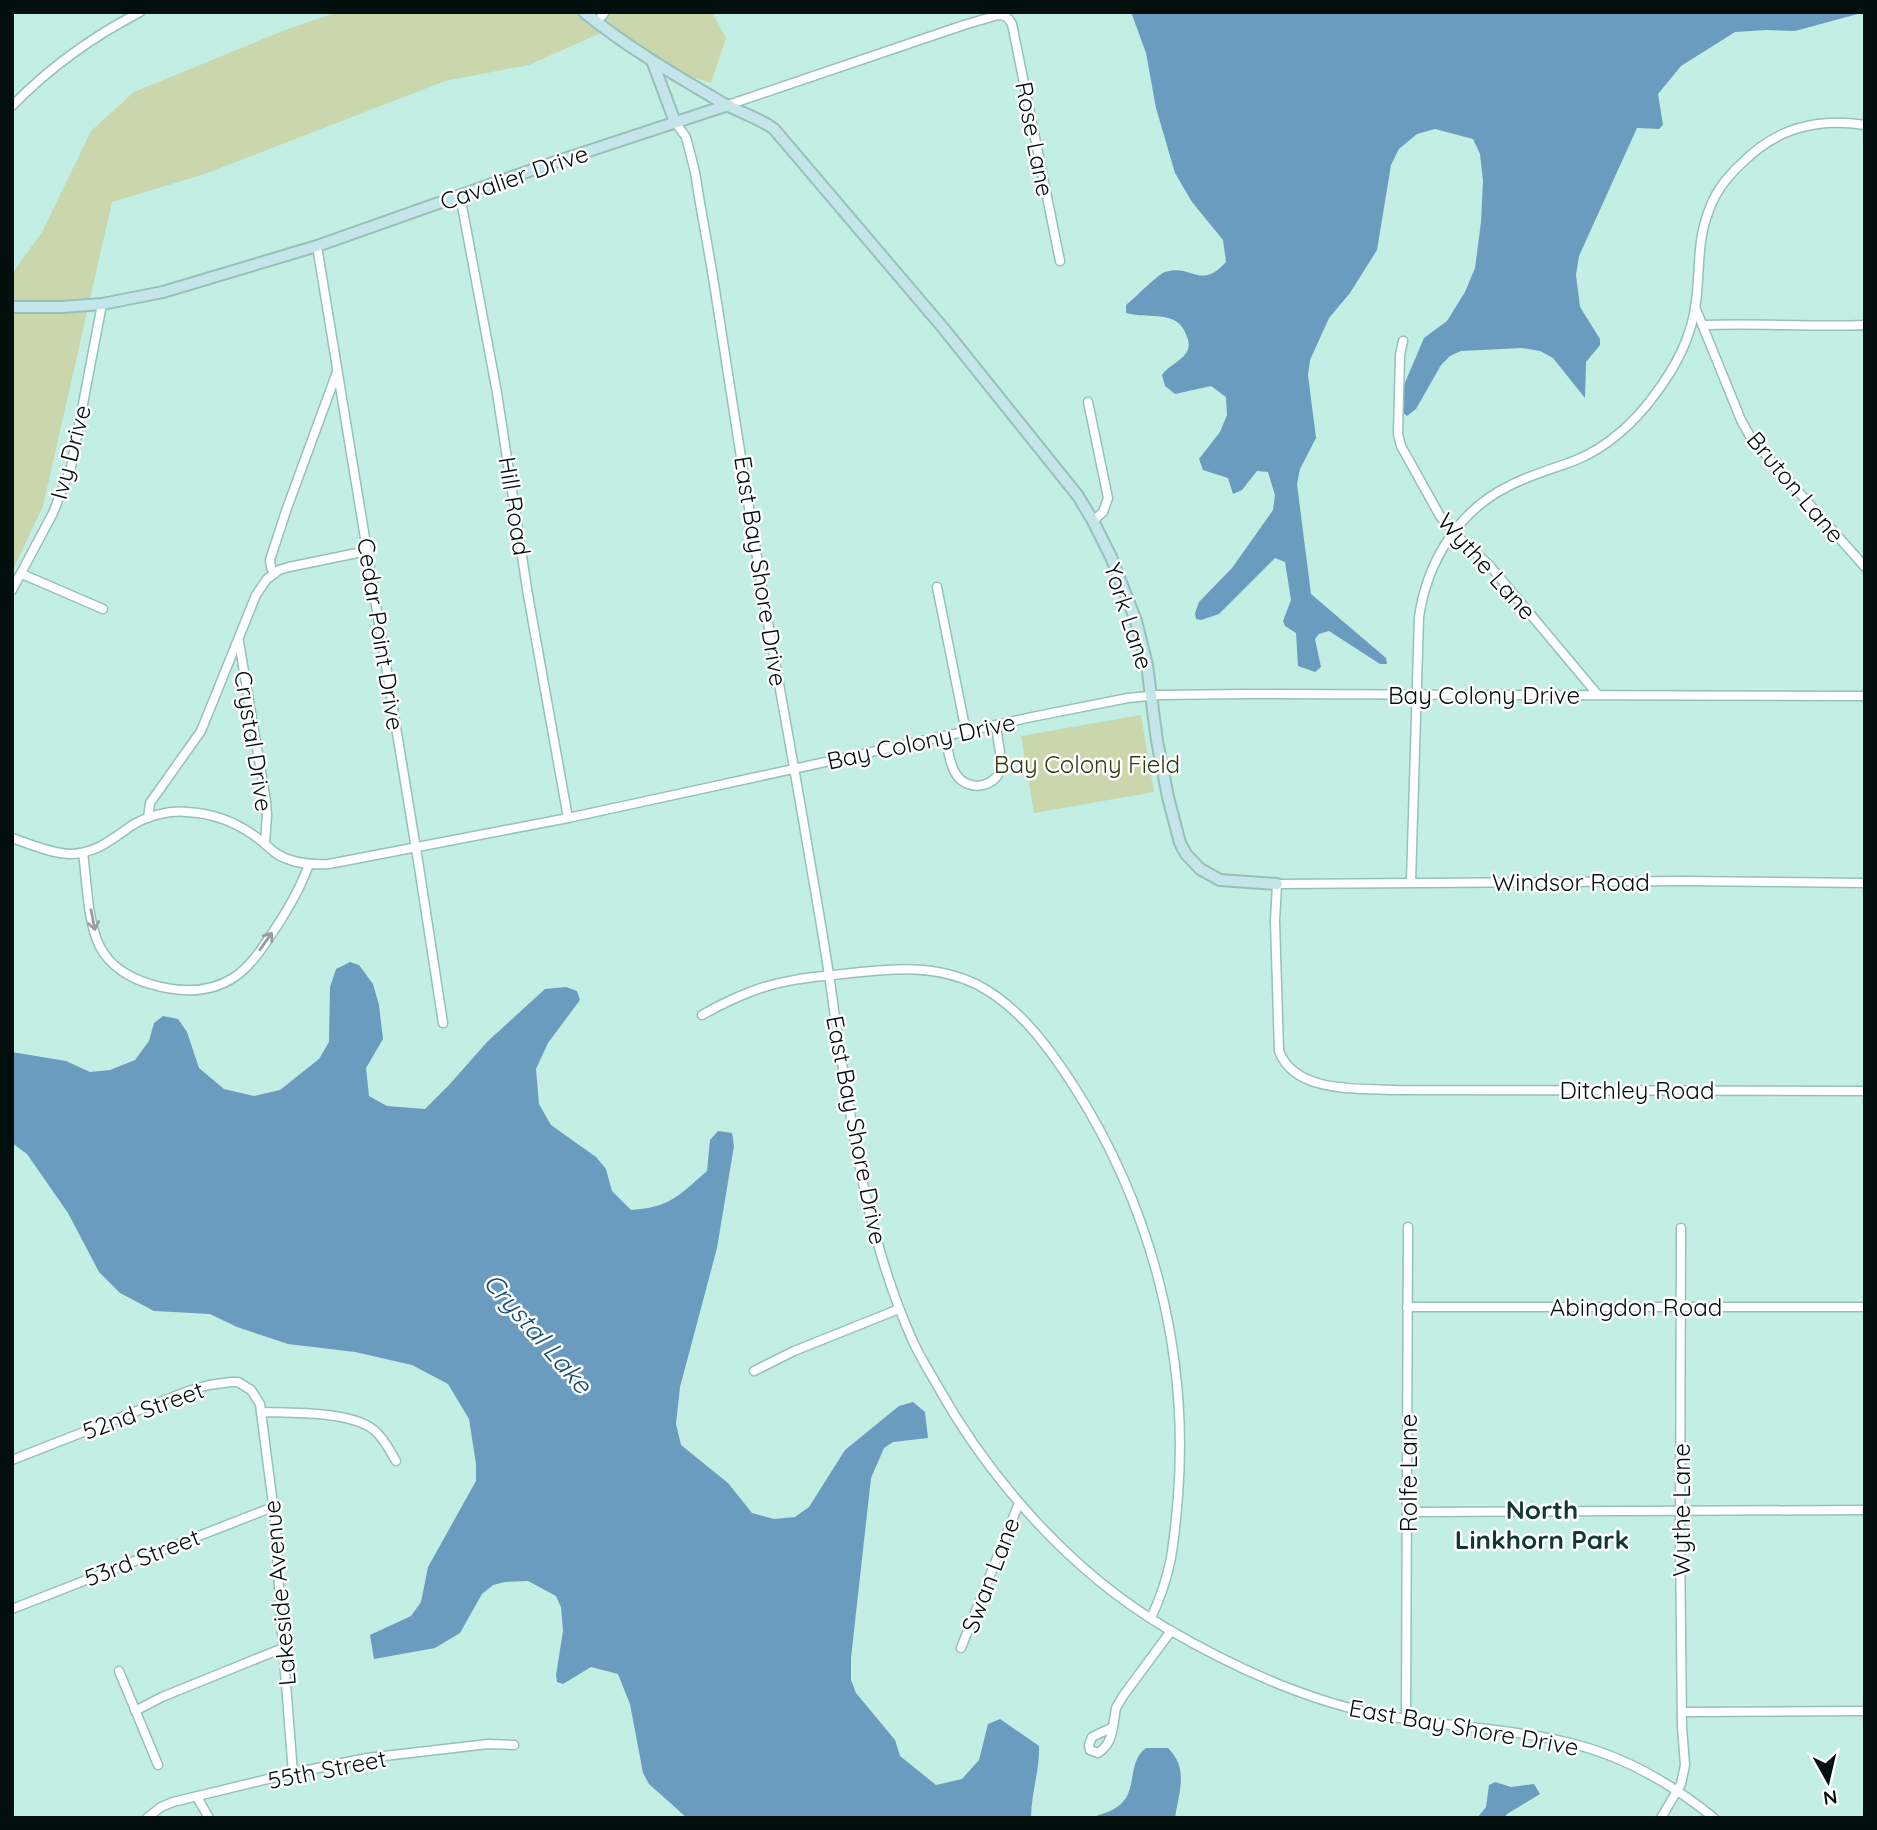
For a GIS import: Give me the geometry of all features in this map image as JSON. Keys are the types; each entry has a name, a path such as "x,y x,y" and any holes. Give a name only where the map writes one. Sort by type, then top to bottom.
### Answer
{"street":[{"path":"12,106 68,58 140,12"},
{"name":"York Lane","path":"584,12 653,62 774,129 1037,444 1078,496 1093,521 1115,566 1136,621 1147,665 1168,797 1186,854 1200,869 1220,880 1277,884"},
{"path":"597,22 605,12"},
{"name":"Cavalier Drive","path":"12,307 102,304 163,292 317,246 964,25 998,15 1008,18"},
{"name":"Rose Lane","path":"1008,18 1012,24 1060,261"},
{"path":"653,62 675,122"},
{"name":"East Bay Shore Drive","path":"675,122 686,137 695,172 862,1180 875,1239 899,1309 914,1344 959,1423 1019,1503 1048,1535 1079,1564 1171,1631 1240,1667 1337,1704 1386,1716 1573,1743 1647,1771 1714,1818"},
{"path":"1411,882 1419,617 1428,578 1438,555 1466,517 1506,487 1602,447 1651,401 1682,348 1695,307 1702,232 1718,191 1735,170 1761,145 1797,128 1831,122 1865,125"},
{"name":"Hill Road","path":"460,195 497,393 528,595 568,818"},
{"name":"Cedar Point Drive","path":"317,246 443,1023"},
{"name":"Ivy Drive","path":"12,590 53,513 71,467 102,304"},
{"name":"Bruton Lane","path":"1695,307 1741,420 1751,438 1865,567"},
{"path":"1703,325 1865,325"},
{"name":"Wythe Lane","path":"1403,341 1400,355 1398,435 1428,498 1453,532 1490,566 1598,695"},
{"path":"274,574 270,560 338,369"},
{"path":"1088,402 1108,498 1103,512 1093,521"},
{"path":"148,818 150,803 199,733 261,585 274,574 289,567 367,551"},
{"path":"22,574 103,609"},
{"path":"937,587 966,732"},
{"name":"Crystal Drive","path":"238,639 266,801 265,843"},
{"name":"Bay Colony Drive","path":"12,838 56,852 83,853 111,842 133,825 148,818 177,811 208,815 238,826 284,858 309,864 329,864 568,818 1128,698 1152,696 1865,696"},
{"path":"945,736 954,772 969,785 984,786 999,772 1001,764 996,725"},
{"path":"83,853 96,937 109,960 129,975 175,990 204,989 234,978 264,946 294,900 309,864"},
{"name":"Windsor Road","path":"1277,884 1709,881 1865,883"},
{"name":"Ditchley Road","path":"1277,884 1275,921 1278,1042 1282,1059 1294,1072 1318,1083 1410,1090 1865,1091"},
{"path":"702,1014 758,989 799,979 914,968 956,976 990,993 1015,1011 1046,1047 1082,1100 1110,1151 1134,1205 1160,1285 1170,1331 1178,1394 1180,1471 1174,1549 1163,1592 1151,1618"},
{"name":"Rolfe Lane","path":"1406,1719 1408,1227"},
{"name":"Wythe Lane","path":"1678,1791 1685,1765 1680,1510 1681,1228"},
{"name":"Abingdon Road","path":"1407,1307 1865,1307"},
{"path":"754,1371 795,1350 899,1309"},
{"name":"52nd Street","path":"12,1460 209,1385 231,1381 246,1385 256,1396 261,1412"},
{"path":"261,1412 361,1421 378,1434 396,1461"},
{"name":"Lakeside Avenue","path":"261,1412 273,1507 293,1773"},
{"name":"Swan Lane","path":"961,1647 1019,1503"},
{"name":"53rd Street","path":"12,1609 273,1507"},
{"path":"1408,1512 1865,1510"},
{"path":"1112,1727 1116,1708 1123,1696 1171,1631"},
{"path":"135,1711 162,1697 283,1648"},
{"path":"119,1671 158,1765"},
{"path":"1682,1712 1865,1711"},
{"name":"55th Street","path":"146,1818 173,1802 367,1758 488,1744 514,1745"},
{"path":"1661,1818 1678,1791"},
{"path":"197,1797 209,1818"}],"green space":[{"path":"338,12 712,12 726,38 711,83 682,74 661,63 614,27 529,65 445,81 205,174 112,202 43,506 12,572 12,274 42,232 91,131 134,92 285,30"},
{"name":"Bay Colony Field","path":"1141,715 1154,792 1034,813 1021,736"}],"water":[{"path":"1131,12 1865,12 1795,31 1735,32 1681,66 1658,94 1663,125 1659,129 1637,128 1579,256 1576,275 1580,307 1600,339 1600,345 1586,362 1585,398 1553,358 1540,351 1522,348 1461,351 1450,356 1441,365 1416,409 1407,416 1401,411 1401,392 1424,338 1447,321 1465,292 1475,268 1483,181 1480,154 1473,139 1435,129 1417,134 1399,149 1391,165 1377,250 1350,293 1329,318 1310,360 1308,375 1316,438 1300,469 1297,484 1311,594 1386,658 1387,664 1380,664 1329,631 1319,634 1315,639 1321,667 1315,672 1298,666 1296,633 1285,626 1283,621 1291,600 1285,562 1275,558 1219,614 1196,619 1199,602 1232,568 1273,510 1275,495 1268,472 1257,471 1242,490 1233,494 1228,478 1203,470 1199,459 1220,432 1227,415 1226,397 1211,386 1175,394 1165,386 1162,375 1188,349 1183,328 1170,319 1126,313 1126,305 1165,272 1174,270 1209,275 1226,262 1223,240 1192,202 1175,173 1156,108 1146,53"},
{"name":"Crystal Lake","path":"350,962 359,965 373,984 379,1005 383,1039 366,1068 369,1096 387,1106 425,1109 488,1041 545,989 566,987 577,991 580,1000 548,1043 536,1069 539,1104 551,1125 596,1157 606,1169 612,1191 631,1210 656,1206 681,1194 707,1171 710,1140 718,1131 732,1133 734,1146 717,1248 680,1387 676,1424 681,1445 728,1483 752,1513 774,1519 795,1517 809,1507 845,1450 899,1406 913,1402 925,1412 928,1438 893,1442 884,1448 871,1478 851,1658 851,1680 856,1693 895,1740 900,1756 936,1785 962,1779 979,1760 988,1724 1000,1719 1039,1746 1031,1818 687,1818 649,1784 643,1773 630,1704 618,1674 591,1667 563,1684 557,1682 563,1631 561,1607 556,1596 528,1581 493,1585 482,1594 460,1633 435,1648 374,1659 370,1635 411,1616 421,1602 428,1567 476,1481 469,1419 448,1384 412,1365 355,1352 288,1344 237,1327 210,1314 154,1311 120,1293 99,1272 68,1213 27,1154 12,1143 12,1052 66,1061 90,1072 110,1070 135,1060 149,1041 154,1023 163,1016 178,1019 187,1032 199,1068 224,1089 254,1096 280,1090 319,1059 329,1042 330,987 336,969"},
{"path":"1146,1748 1168,1748 1179,1764 1181,1781 1175,1818 1090,1818 1117,1807 1124,1801 1131,1786 1136,1761"},
{"path":"1495,1782 1511,1787 1534,1784 1540,1794 1504,1818 1477,1818 1486,1807 1489,1785"}],"district":[{"name":"North Linkhorn Park","path":"1542,1524"}]}
